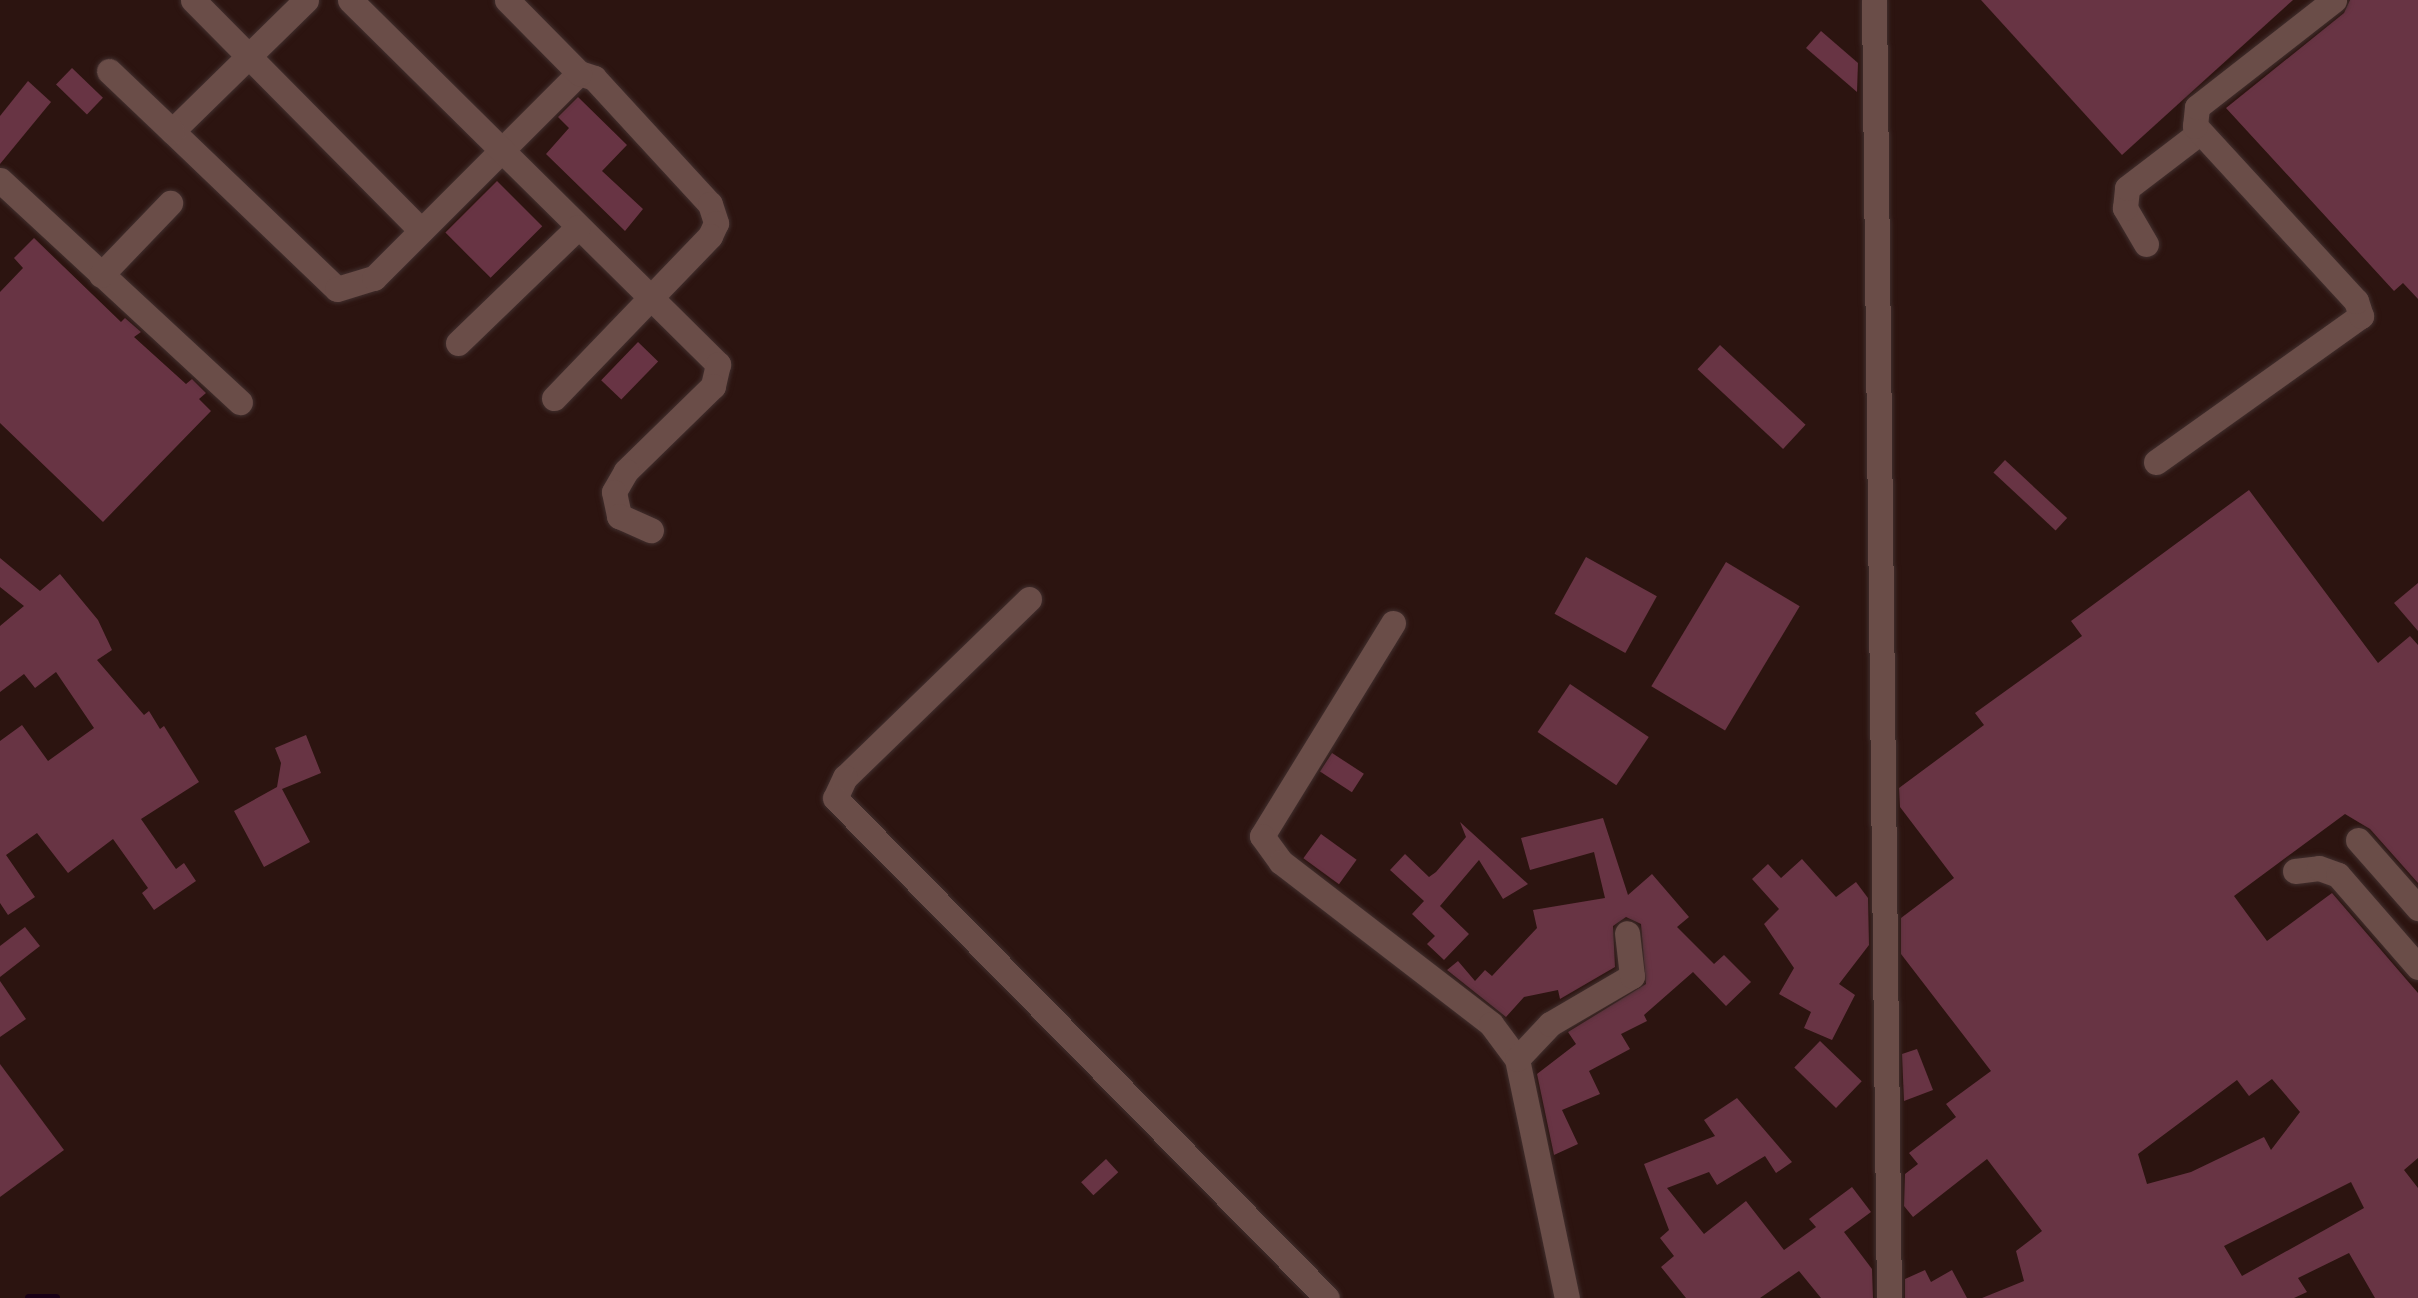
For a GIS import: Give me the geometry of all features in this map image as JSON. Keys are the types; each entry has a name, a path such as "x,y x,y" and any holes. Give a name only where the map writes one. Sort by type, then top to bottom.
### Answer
{"street":[{"path":"193,0 421,230"},
{"path":"172,131 306,0"},
{"path":"350,0 714,358 719,372 614,492 618,516 651,530"},
{"path":"507,0 579,74 594,78 715,214 710,236 653,301 554,398"},
{"path":"1874,0 1886,746 1880,913 1888,1298"},
{"path":"2156,462 2361,316 2356,302 2199,133 2197,107 2331,1"},
{"path":"109,71 341,291 374,278 505,152 579,74"},
{"path":"2146,244 2125,208 2127,188 2199,133"},
{"path":"0,180 240,402"},
{"path":"101,275 170,203"},
{"path":"458,344 578,227"},
{"path":"1029,599 845,777 836,798 1327,1298"},
{"path":"1393,623 1262,836 1281,862 1491,1024 1517,1058 1567,1298"},
{"path":"2358,840 2418,908"},
{"path":"2296,871 2319,868 2338,875 2418,968"},
{"path":"1517,1058 1550,1024 1632,976 1628,933"}],"building":[{"path":"1981,0 2293,0 2122,155"},
{"path":"2350,0 2418,0 2418,299 2403,283 2394,291 2226,108 2344,13"},
{"path":"1821,31 1858,63 1857,92 1806,48"},
{"path":"72,68 103,98 87,114 56,85"},
{"path":"28,81 51,102 0,164 0,116"},
{"path":"578,97 627,145 602,171 643,209 625,231 546,154 569,128 558,117"},
{"path":"497,181 542,226 491,278 445,233"},
{"path":"34,238 121,322 125,318 141,332 134,337 186,384 192,379 206,393 199,399 211,411 103,522 0,423 0,292 23,268 14,258"},
{"path":"638,342 658,361 621,400 601,380"},
{"path":"1720,345 1806,425 1783,449 1697,369"},
{"path":"2005,460 2067,518 2056,530 1993,472"},
{"path":"2249,490 2378,663 2410,636 2418,645 2418,883 2370,829 2345,814 2234,896 2267,941 2332,893 2418,993 2418,1158 2404,1170 2418,1188 2418,1298 2375,1298 2349,1253 2298,1278 2307,1292 2294,1298 1982,1298 2024,1281 2016,1251 2042,1231 1987,1159 1913,1217 1904,1206 1905,1174 1918,1164 1909,1153 1956,1117 1946,1104 1991,1071 1901,954 1901,918 1954,878 1900,807 1899,788 1984,725 1975,713 2082,636 2071,621","holes":["2272,1079 2300,1112 2271,1150 2264,1137 2191,1172 2147,1184 2138,1154 2237,1080 2249,1096","2351,1182 2364,1208 2242,1276 2224,1246"]},
{"path":"1586,557 1657,596 1625,653 1554,614"},
{"path":"0,558 40,591 60,574 98,620 112,650 97,660 144,715 149,711 160,729 164,726 199,782 141,819 176,869 184,863 196,881 154,910 142,893 148,888 113,839 68,873 37,833 6,855 35,897 8,915 0,903 0,741 22,725 48,761 94,728 56,672 35,688 24,674 0,692 0,626 24,606 0,587"},
{"path":"1726,562 1800,606 1725,731 1651,686"},
{"path":"2418,583 2418,631 2394,603"},
{"path":"1570,684 1649,737 1616,785 1538,732"},
{"path":"306,735 321,773 282,789 310,842 264,867 234,811 277,787 281,763 275,748"},
{"path":"1332,753 1364,774 1352,792 1320,771"},
{"path":"1603,818 1628,895 1652,874 1689,917 1677,927 1714,964 1724,955 1751,982 1726,1006 1693,972 1644,1015 1647,1021 1621,1034 1630,1049 1589,1071 1600,1094 1562,1110 1578,1144 1554,1155 1537,1074 1576,1044 1568,1032 1646,984 1641,924 1626,917 1613,926 1615,967 1560,999 1558,990 1524,997 1506,1017 1447,970 1458,961 1475,981 1485,970 1492,976 1537,928 1533,910 1605,898 1594,852 1530,870 1521,838"},
{"path":"1460,822 1528,884 1503,899 1479,860 1440,906 1469,934 1444,960 1427,944 1435,936 1412,914 1424,901 1390,870 1405,854 1429,877 1466,837"},
{"path":"1321,834 1357,860 1339,884 1303,858"},
{"path":"1802,859 1836,897 1856,882 1868,898 1869,945 1839,984 1855,995 1832,1040 1804,1028 1811,1012 1779,994 1794,968 1764,924 1779,909 1752,879 1768,864 1781,878"},
{"path":"25,927 40,946 0,977 0,946"},
{"path":"0,981 26,1019 0,1037"},
{"path":"1820,1041 1862,1081 1836,1108 1794,1068"},
{"path":"1917,1049 1933,1090 1904,1101 1902,1054"},
{"path":"0,1064 64,1150 0,1197"},
{"path":"1737,1098 1792,1162 1776,1173 1765,1156 1717,1185 1709,1172 1667,1188 1704,1234 1746,1201 1784,1250 1816,1227 1809,1219 1852,1187 1871,1212 1844,1232 1872,1269 1873,1298 1821,1298 1799,1271 1760,1298 1686,1298 1661,1267 1674,1256 1660,1238 1669,1230 1644,1164 1715,1136 1704,1120"},
{"path":"1106,1159 1118,1172 1093,1195 1081,1182"},
{"path":"1925,1270 1931,1282 1952,1270 1967,1298 1905,1298 1905,1279"}],"waterway":[{"path":"29,1298 56,1298"}]}
